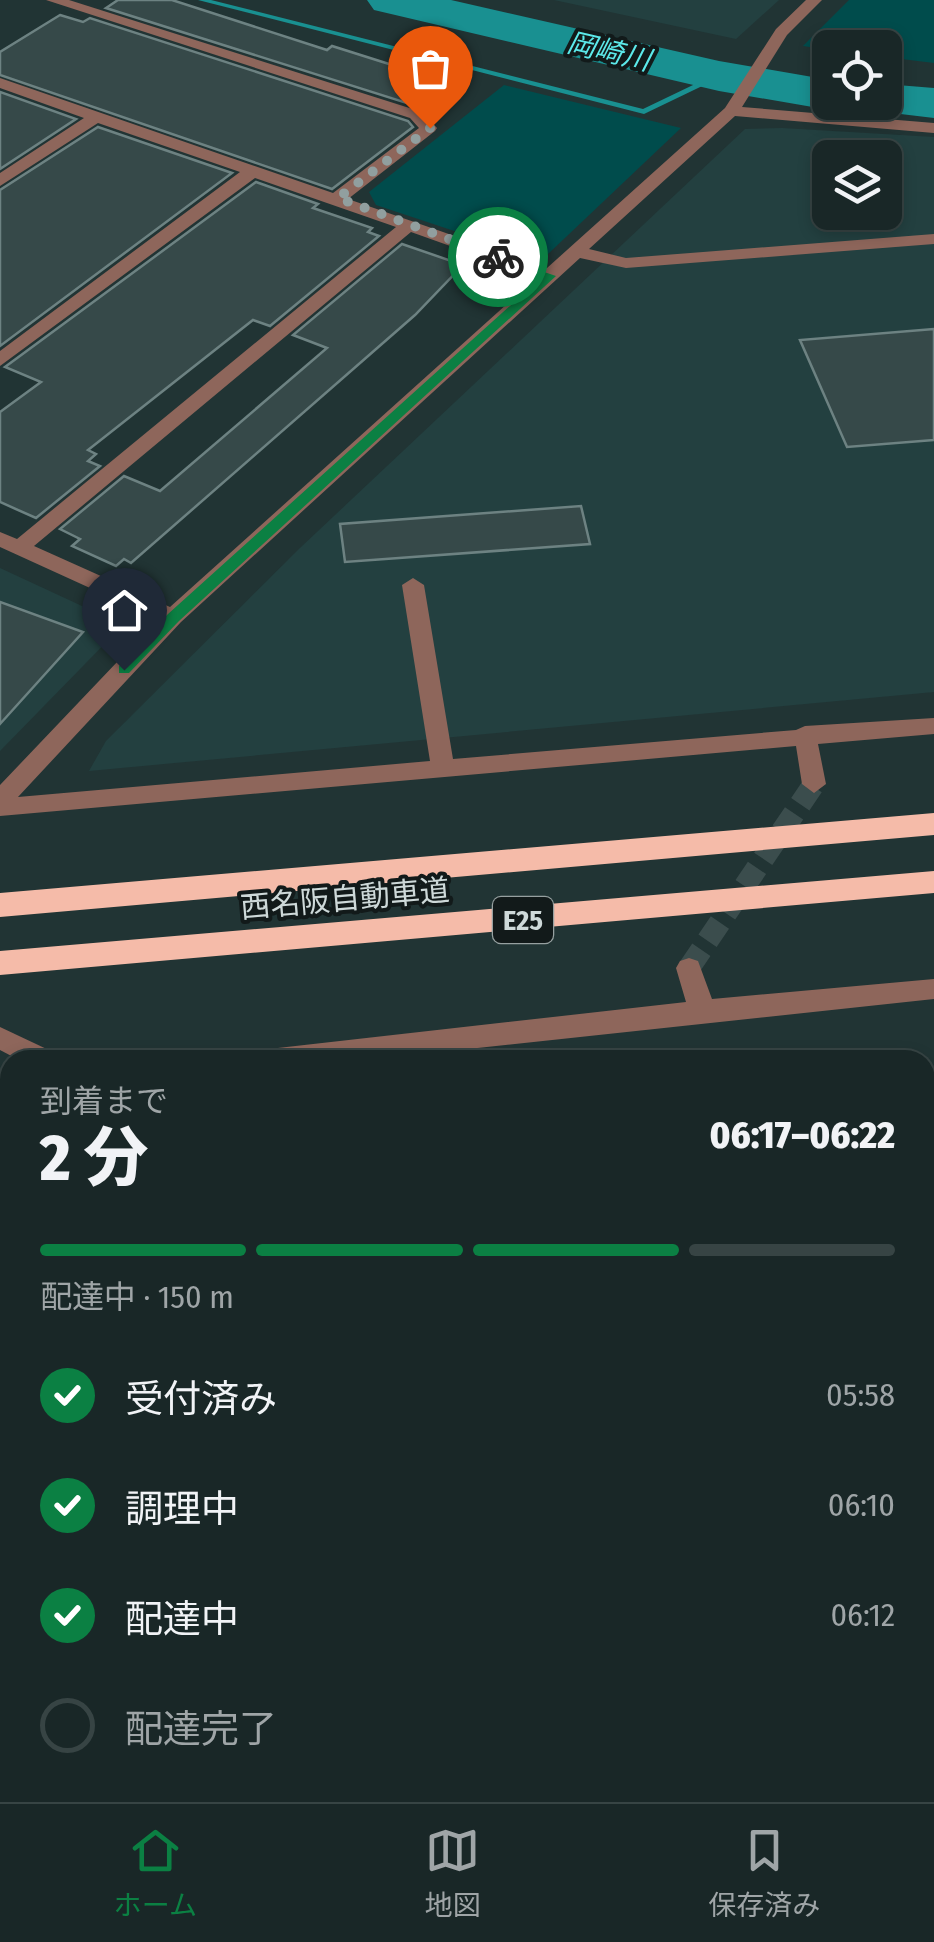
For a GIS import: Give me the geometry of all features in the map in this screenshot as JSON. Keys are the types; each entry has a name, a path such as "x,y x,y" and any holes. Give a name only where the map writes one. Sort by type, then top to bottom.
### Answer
{"highway":[{"name":"西名阪自動車道","path":"0,905 934,824"},
{"name":"西名阪自動車道","path":"0,963 934,882"}],"street":[{"path":"54,0 416,115 430,128 338,198"},
{"path":"0,804 174,617 734,107 780,32 815,0"},
{"path":"0,83 338,198 550,276"},
{"path":"734,107 934,128"},
{"path":"0,181 97,116"},
{"path":"0,360 254,170"},
{"path":"174,617 10,544 408,226"},
{"path":"577,252 626,263 933,240"},
{"path":"414,585 443,769"},
{"path":"0,804 934,726"},
{"path":"806,734 814,784"},
{"path":"689,968 702,1010"},
{"path":"356,1050 702,1010 934,989"},
{"path":"0,1038 24,1050"}],"shaded area":[{"path":"554,0 779,0 736,39"},
{"path":"849,0 934,0 934,63 902,59 902,30 819,30"},
{"path":"504,85 681,128 547,255 530,256 376,205 369,192"},
{"path":"745,129 934,137 934,692 89,771 106,741 300,548"},
{"path":"0,568 123,625 0,751"}],"building":[{"path":"118,0 172,0 327,50 332,46 465,88 430,115 423,108 106,8"},
{"path":"60,15 83,22 90,18 408,121 413,127 332,189 0,75 0,52"},
{"path":"0,92 76,119 0,169"},
{"path":"98,127 232,173 0,346 0,190"},
{"path":"256,182 318,204 313,208 372,228 368,232 379,236 270,326 253,320 88,450 96,454 88,461 100,466 36,518 0,502 0,412 41,382 5,367"},
{"path":"402,244 463,265 415,315 131,563 124,559 116,566 72,546 80,539 60,529 124,476 160,491 327,348 293,335"},
{"path":"934,329 934,440 847,447 800,340"},
{"path":"581,506 590,544 345,562 340,524"},
{"path":"0,602 83,632 0,724"}],"waterway":[{"path":"202,0 644,112 719,76"},
{"name":"岡崎川","path":"390,0 719,76 812,92"},
{"name":"岡崎川","path":"902,100 934,103"}],"tunnel":[{"path":"689,968 814,784"}],"way so far":[{"path":"430,128 338,198 498,257"}],"route":[{"path":"124,670 174,617 550,276 498,257"}]}
